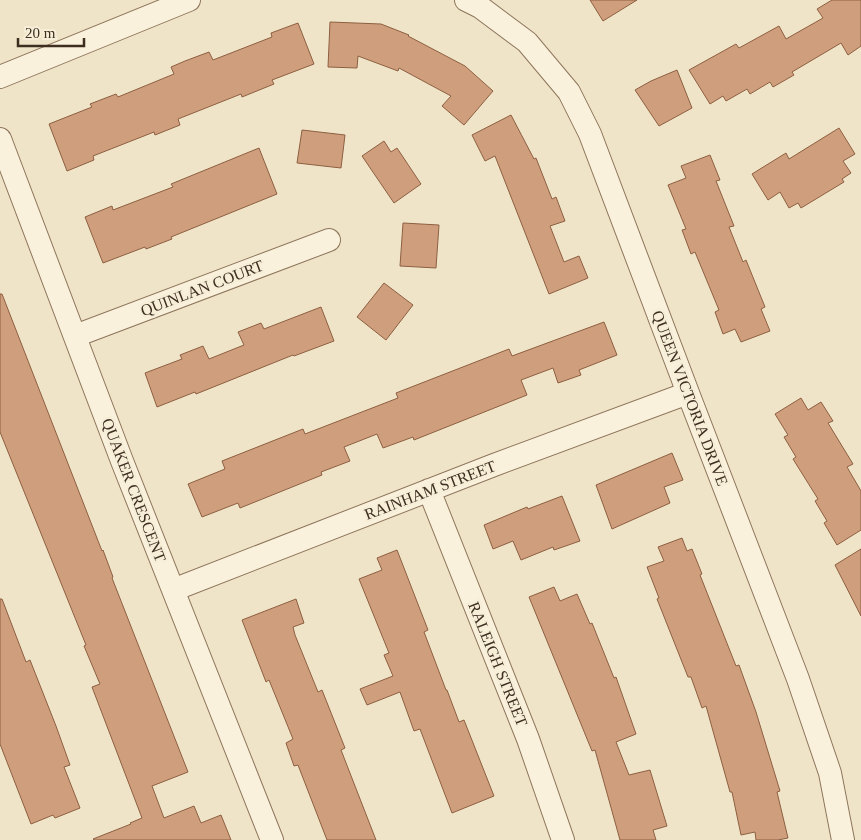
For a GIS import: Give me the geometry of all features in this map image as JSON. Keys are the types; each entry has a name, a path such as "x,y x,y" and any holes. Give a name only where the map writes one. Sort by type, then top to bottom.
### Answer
{"street":[{"path":"0,77 189,0"},
{"name":"QUEEN VICTORIA DRIVE","path":"466,0 480,7 528,42 570,92 590,134 798,679 830,773 842,840"},
{"name":"QUAKER CRESCENT","path":"0,139 173,590 272,840"},
{"name":"QUINLAN COURT","path":"75,336 329,240"},
{"name":"RAINHAM STREET","path":"173,590 430,490 688,393"},
{"name":"RALEIGH STREET","path":"430,490 528,739 563,840"}],"building":[{"path":"590,0 637,0 603,21"},
{"path":"832,0 861,0 861,46 848,55 841,43 792,72 794,75 773,87 770,82 750,94 747,89 726,101 723,96 710,104 689,70 736,44 739,48 779,26 786,39 823,18 817,9"},
{"path":"330,22 381,24 409,35 465,66 493,91 464,125 442,106 451,96 399,68 398,71 358,56 357,68 328,67"},
{"path":"298,23 314,64 272,80 274,84 242,97 241,94 178,119 180,125 155,135 154,132 93,156 94,160 67,171 49,124 92,107 90,104 116,94 118,97 174,74 171,67 185,61 209,52 213,60 272,37 271,33"},
{"path":"677,70 692,108 659,126 635,90"},
{"path":"511,115 534,159 536,158 552,199 556,197 565,221 550,226 564,262 579,256 588,278 549,294 495,156 485,161 472,135"},
{"path":"839,128 855,154 843,161 851,173 842,179 844,182 801,208 798,203 789,208 780,192 768,200 752,174 786,153 789,159"},
{"path":"302,130 345,135 341,168 297,163"},
{"path":"384,141 391,152 397,148 421,184 394,203 362,156"},
{"path":"259,148 277,194 171,237 172,239 103,263 85,217 112,206 113,210 173,187 171,184"},
{"path":"710,155 720,180 716,181 734,226 729,227 743,262 746,260 765,307 761,309 770,331 741,342 735,329 723,334 715,312 719,310 695,252 691,254 682,230 686,229 668,185 686,178 681,166"},
{"path":"403,223 439,225 436,268 400,266"},
{"path":"384,283 413,305 386,340 357,317"},
{"path":"0,294 2,294 103,550 112,578 188,772 152,786 164,818 194,806 201,823 221,815 231,840 93,839 142,818 92,687 100,684 84,646 86,645 0,432"},
{"path":"321,307 334,341 157,407 145,373 182,359 180,355 203,346 209,359 244,345 238,332 261,323 264,329"},
{"path":"604,322 617,355 579,370 581,375 558,383 553,368 521,380 527,395 414,440 413,437 383,448 377,434 344,447 350,461 321,472 322,475 240,508 238,503 202,517 188,484 225,469 222,461 303,429 305,434 398,398 396,393 509,349 512,356"},
{"path":"801,398 808,410 821,402 833,421 828,423 853,464 847,467 861,491 861,530 837,545 824,523 827,521 815,501 818,499 793,459 796,457 784,437 788,435 775,414"},
{"path":"672,453 683,480 664,487 670,503 612,529 596,485"},
{"path":"562,496 580,541 554,550 553,547 521,560 513,541 493,549 484,525 527,507 528,509"},
{"path":"682,538 687,551 692,549 702,574 700,575 736,666 739,665 756,712 780,791 777,792 788,838 756,840 755,832 741,835 732,792 730,792 706,706 702,708 691,677 688,677 657,599 659,598 647,567 664,561 658,547"},
{"path":"861,549 861,616 835,565"},
{"path":"397,550 428,630 424,632 446,690 459,722 464,720 494,796 452,813 420,729 414,731 400,692 367,705 360,689 393,676 384,655 389,653 359,579 382,570 377,558"},
{"path":"554,587 560,601 577,594 590,624 592,623 614,678 616,677 636,734 616,742 629,775 650,770 667,826 653,830 656,840 620,840 595,750 592,751 529,597"},
{"path":"0,599 2,599 26,662 30,660 56,726 70,765 64,767 80,808 55,818 53,815 31,824 0,744"},
{"path":"296,599 304,623 293,627 295,635 318,692 322,690 345,748 341,750 376,840 327,840 298,765 294,766 286,743 293,739 269,680 266,682 242,620"}]}
